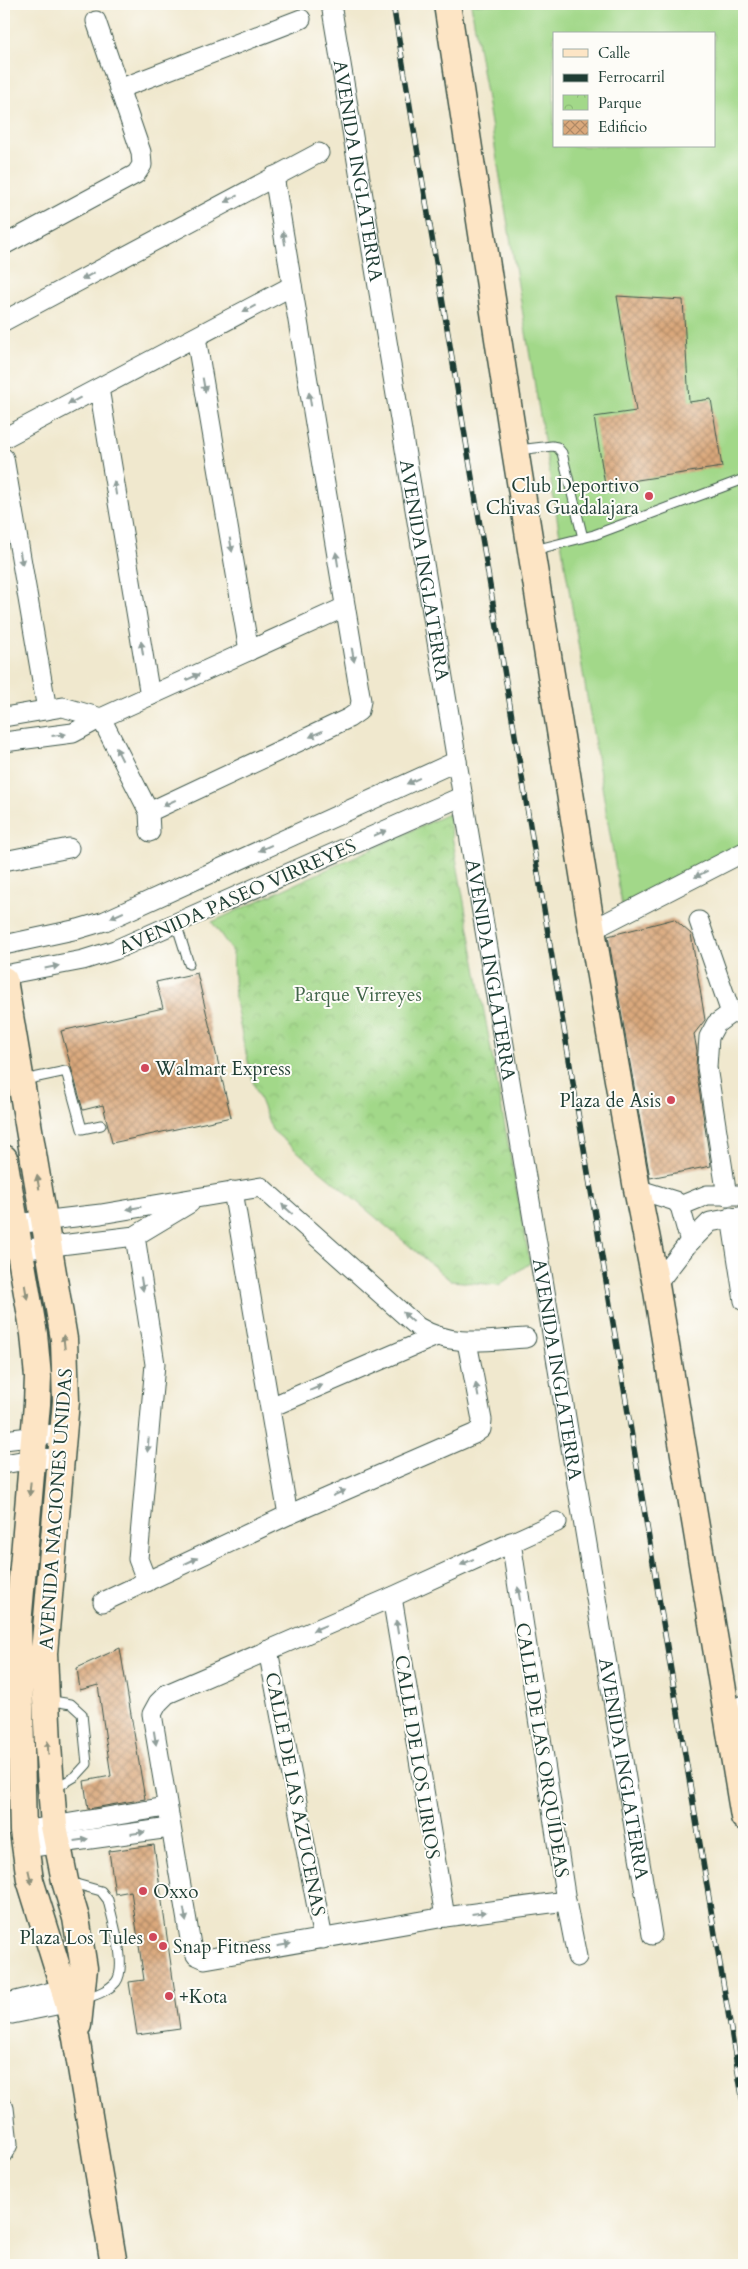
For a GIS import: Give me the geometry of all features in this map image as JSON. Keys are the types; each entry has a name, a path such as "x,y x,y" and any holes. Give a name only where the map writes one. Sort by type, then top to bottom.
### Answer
{"street":[{"name":"AVENIDA INGLATERRA","path":"331,4 652,1935"},
{"path":"447,4 515,450 592,930 636,1189 656,1285 735,1710 744,1817"},
{"path":"119,89 301,19"},
{"path":"4,245 136,174 142,166 141,152 96,21"},
{"path":"4,321 319,153"},
{"path":"149,812 349,718 359,711 361,701 274,176"},
{"path":"4,438 292,286"},
{"path":"196,337 249,651"},
{"path":"99,388 150,696"},
{"path":"4,458 46,710"},
{"path":"4,742 74,733 101,718 344,607"},
{"path":"4,716 63,707 101,718 149,812 150,832"},
{"name":"AVENIDA PASEO VIRREYES","path":"4,944 38,939 105,921 457,761"},
{"name":"AVENIDA PASEO VIRREYES","path":"4,975 83,960 115,950 463,796"},
{"path":"4,861 69,848"},
{"path":"592,930 744,852"},
{"path":"238,860 251,889"},
{"path":"680,1206 707,1195 736,1196 707,1067 709,1037 716,1024 738,1014 699,921"},
{"name":"AVENIDA NACIONES UNIDAS","path":"4,980 64,1339 66,1401 44,1654 46,1700 51,1790 56,1835 65,1881 82,1946 74,1994 76,2038 114,2265"},
{"name":"AVENIDA NACIONES UNIDAS","path":"4,1158 34,1334 38,1377 17,1653 24,1840 30,1880 74,1994"},
{"path":"15,1224 261,1187 418,1327 434,1337 467,1342 526,1338"},
{"path":"636,1189 674,1201 680,1206 690,1242"},
{"path":"233,1191 288,1515"},
{"path":"19,1250 135,1236 200,1197"},
{"path":"656,1285 690,1242 710,1222 738,1216 744,1301"},
{"path":"135,1236 156,1364 138,1559 147,1582"},
{"path":"271,1407 434,1337"},
{"path":"103,1602 288,1515 474,1434 481,1429 482,1420 467,1342"},
{"path":"4,1440 33,1447 62,1446"},
{"path":"4,1464 33,1447"},
{"path":"557,1522 392,1597 167,1694 158,1703 152,1714 166,1807 191,1945 196,1955 205,1958 445,1917 566,1902"},
{"name":"CALLE DE LAS ORQUÍDEAS","path":"511,1542 566,1902 578,1957"},
{"name":"CALLE DE LOS LIRIOS","path":"392,1597 445,1917"},
{"name":"CALLE DE LAS AZUCENAS","path":"268,1650 323,1939"},
{"path":"17,1653 44,1654"},
{"path":"56,1835 166,1807"},
{"path":"24,1840 56,1835 170,1828"},
{"path":"4,2004 74,1994"},
{"path":"4,2016 74,1994"},
{"path":"4,2108 8,2144 4,2153"}],"lane":[{"path":"515,450 552,446 557,447 562,453 583,538"},
{"path":"531,550 583,538 744,479"},
{"path":"176,923 189,964"},
{"path":"21,1081 66,1071 82,1129 101,1125"},
{"path":"46,1700 71,1704 82,1714 87,1764 76,1776 51,1790"},
{"path":"65,1881 101,1891 105,1894 108,1900 120,1956 119,1974 116,1982 108,1989 74,1994"}],"green space":[{"name":"Club Deportivo Chivas Guadalajara","path":"471,4 744,4 744,845 622,906"},
{"name":"Parque Virreyes","path":"448,814 530,1263 499,1285 451,1281 272,1130 253,1082 244,1045 235,1001 233,952 212,922"}],"building":[{"path":"617,296 683,300 689,402 711,399 722,467 605,485 594,417 636,411"},
{"name":"Plaza de Asis","path":"674,919 691,934 705,1020 694,1034 697,1051 696,1069 711,1166 650,1178 608,936"},
{"name":"Walmart Express","path":"197,973 231,1117 112,1143 103,1105 83,1110 61,1031 163,1008 156,982"},
{"path":"120,1648 145,1799 88,1809 84,1781 111,1776 98,1685 80,1690 77,1668"},
{"name":"Plaza Los Tules","path":"154,1845 180,2029 137,2035 129,1982 144,1980 131,1891 115,1894 109,1851"}],"railway":[{"path":"393,4 744,2108"}],"place":[{"name":"Club Deportivo Chivas Guadalajara","path":"649,496"},
{"name":"Walmart Express","path":"145,1068"},
{"name":"Plaza de Asis","path":"671,1100"},
{"name":"Oxxo","path":"143,1891"},
{"name":"Plaza Los Tules","path":"153,1937"},
{"name":"Snap Fitness","path":"163,1946"},
{"name":"+Kota","path":"169,1996"}]}
